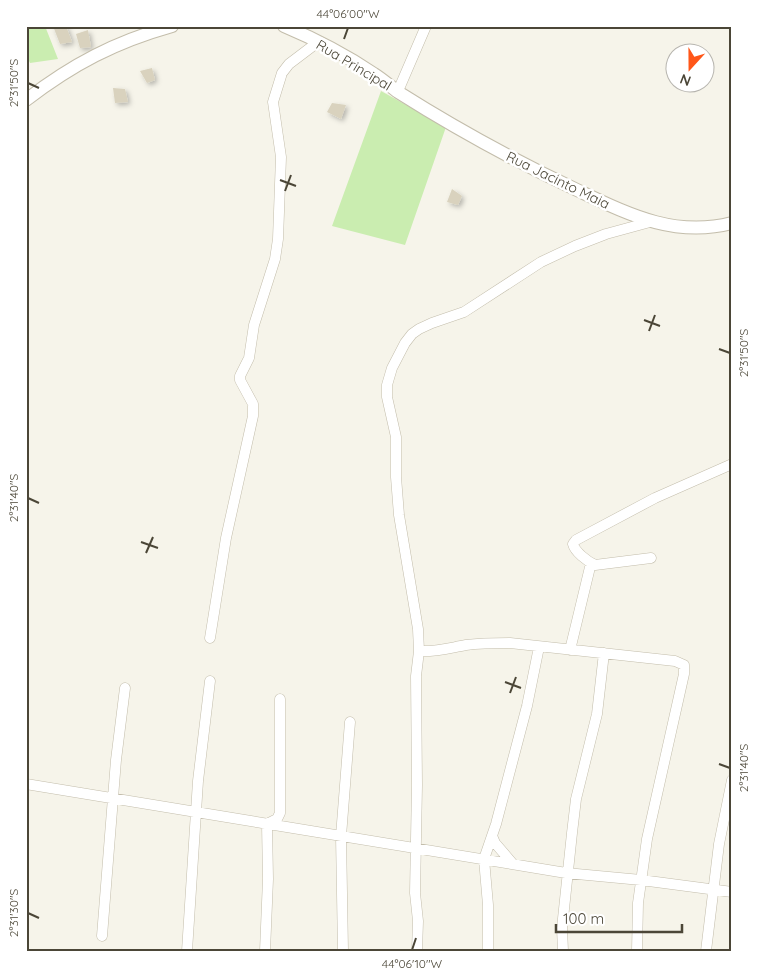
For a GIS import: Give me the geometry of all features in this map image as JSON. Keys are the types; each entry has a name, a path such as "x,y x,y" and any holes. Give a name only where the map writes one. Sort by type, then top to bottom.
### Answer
{"street":[{"path":"26,100 58,76 89,58 129,39 172,26"},
{"name":"Rua Principal","path":"284,26 352,60 398,91"},
{"path":"398,91 426,26"},
{"path":"210,638 226,538 253,416 253,404 240,380 240,376 249,358 254,324 275,260 278,239 281,157 273,102 282,74 289,64 318,42"},
{"name":"Rua Jacinto Maia","path":"398,91 501,152 568,186 650,222 670,227 688,228 713,227 732,223"},
{"path":"416,951 418,921 415,893 417,786 416,676 419,651 418,629 399,515 396,477 396,437 387,397 387,386 392,368 398,354 412,334 419,329 432,322 464,312 541,262 575,246 606,234 650,222"},
{"path":"652,558 598,565 591,563 574,549 573,544 576,540 654,498 732,464"},
{"path":"570,650 591,563"},
{"path":"419,651 435,652 465,645 488,643 675,661 684,666 684,674 648,830 638,902 637,951"},
{"path":"488,951 488,904 484,859 528,706 539,647"},
{"path":"563,951 562,928 566,873 576,800 597,714 604,653"},
{"path":"187,951 198,781 210,681"},
{"path":"102,936 116,760 125,688"},
{"path":"267,824 277,819 280,813 280,699"},
{"path":"343,951 342,836 350,722"},
{"path":"706,951 721,830 732,780"},
{"path":"26,784 566,873 641,880 732,892"},
{"path":"265,951 268,879 267,824"},
{"path":"492,836 513,864"}],"green space":[{"path":"26,26 45,26 58,59 30,63 26,55"},
{"path":"381,91 446,127 405,245 332,226"}],"building":[{"path":"53,26 66,26 72,42 60,44"},
{"path":"88,30 91,47 80,48 76,34"},
{"path":"152,68 155,80 147,83 140,71"},
{"path":"113,88 125,89 128,102 115,103"},
{"path":"332,103 346,105 341,119 327,112"},
{"path":"452,189 462,196 458,205 447,202"}]}
